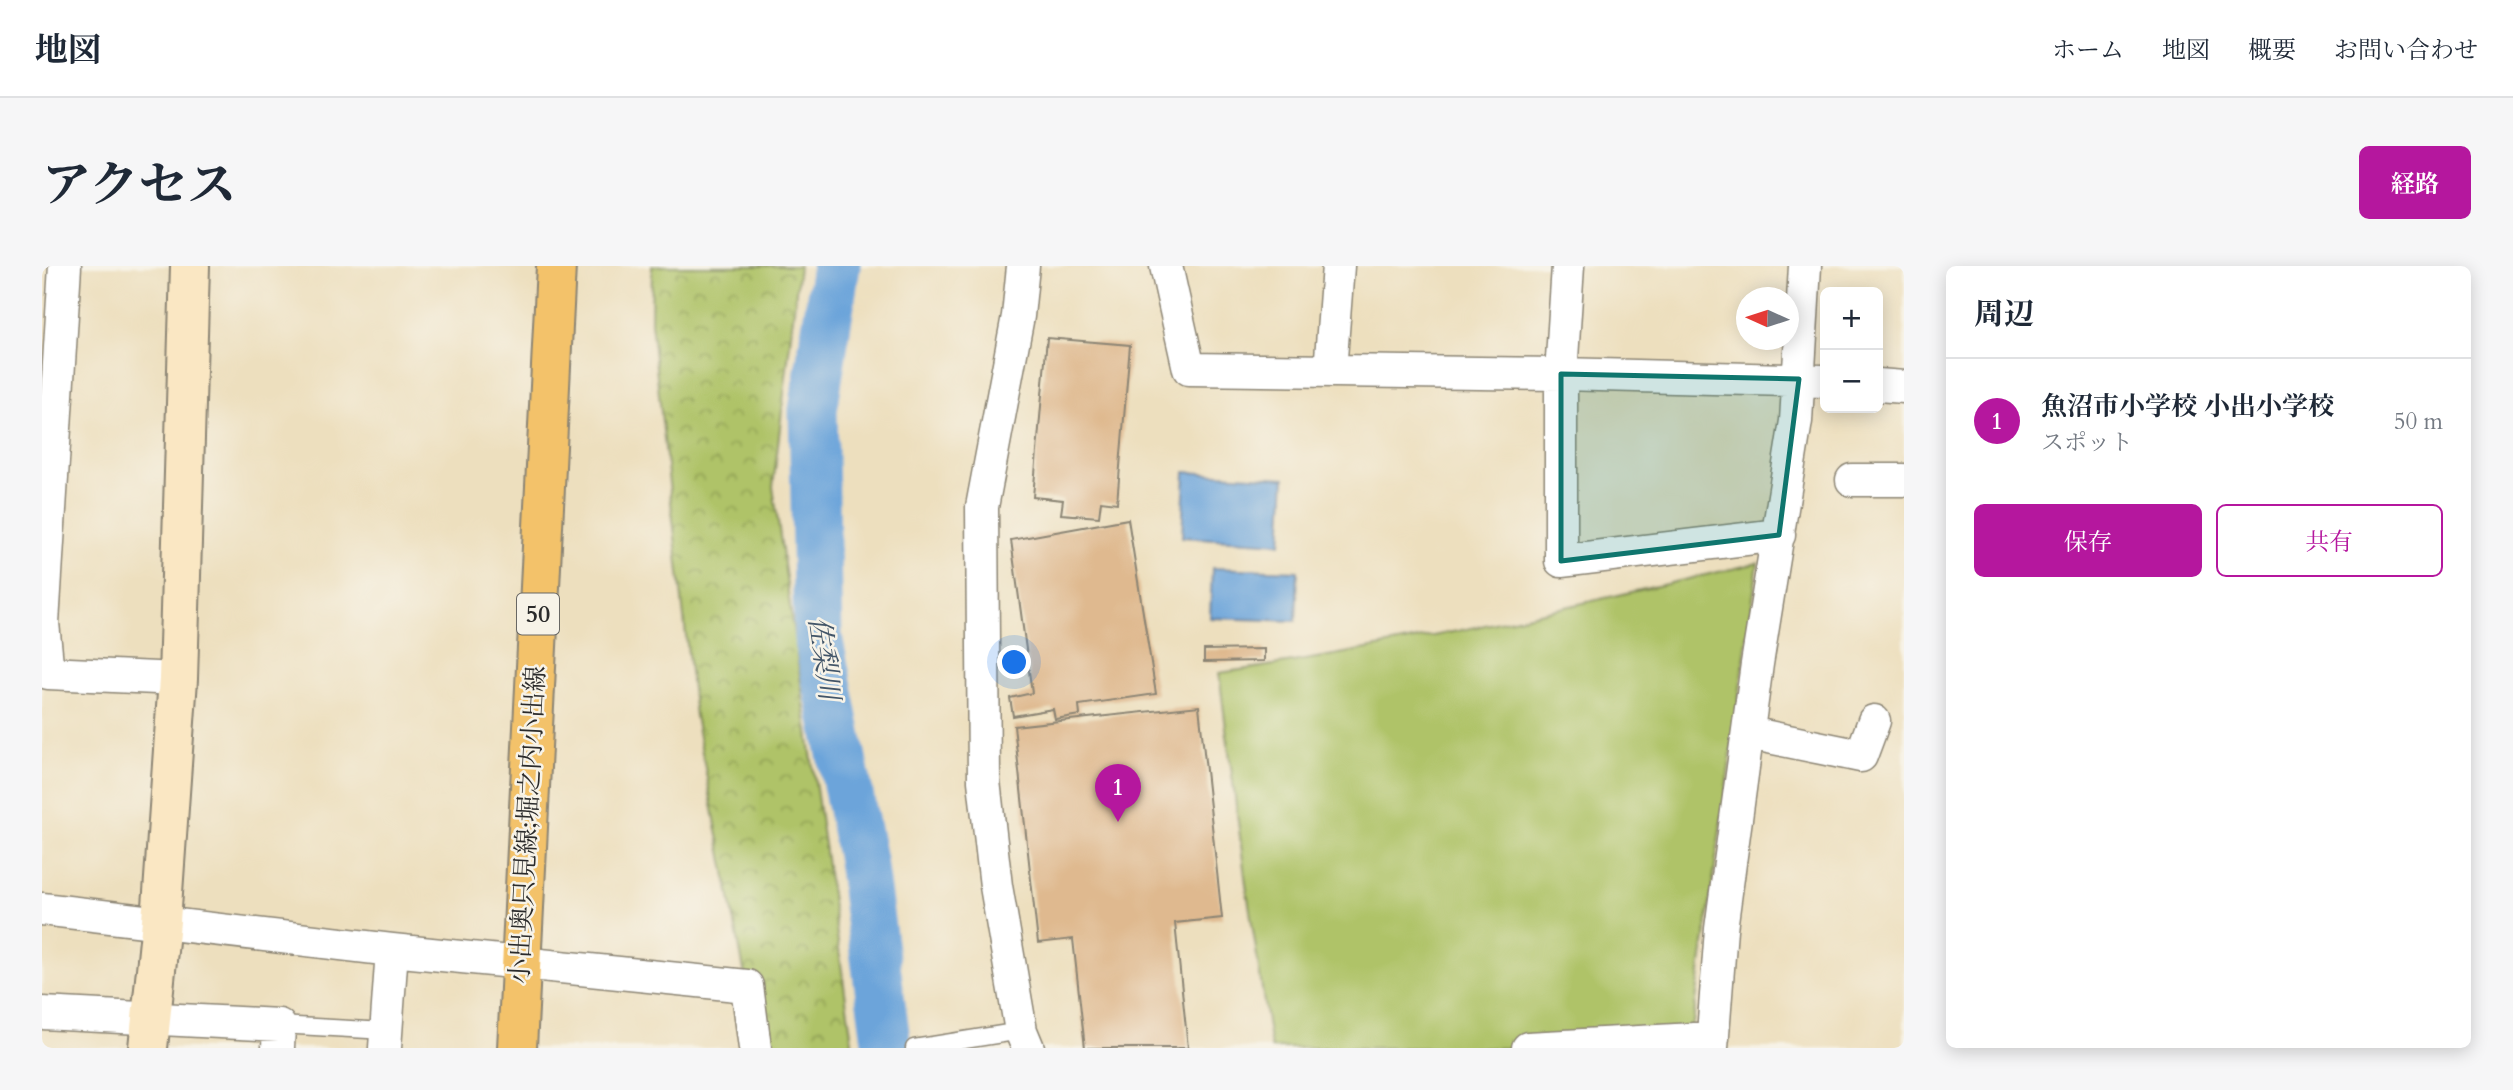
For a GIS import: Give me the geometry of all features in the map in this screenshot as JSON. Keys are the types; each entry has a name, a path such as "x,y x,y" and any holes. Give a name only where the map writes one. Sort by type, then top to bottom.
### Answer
{"main road":[{"name":"小出奥只見線;堀之内小出線","path":"517,1048 556,266"}],"street":[{"path":"65,266 43,623 48,673 178,679"},
{"path":"149,1033 161,921 178,679 190,266"},
{"path":"1017,1038 984,780 982,507 1018,316 1023,266"},
{"path":"1166,266 1189,369 1561,373 1812,380"},
{"path":"1330,371 1338,266"},
{"path":"1568,266 1561,373 1561,561 1779,535"},
{"path":"1528,1048 1712,1043 1721,929 1749,733 1779,535 1812,380 1805,266"},
{"path":"1883,385 1904,387"},
{"path":"1852,480 1904,480"},
{"path":"1749,733 1861,755 1874,721"},
{"path":"42,909 392,950 747,986 755,1048"},
{"path":"385,1040 392,950"},
{"path":"42,1013 149,1033 279,1036"}],"lane":[{"path":"279,1036 385,1040"},
{"path":"914,1048 1017,1038"}],"highlighted area":[{"path":"1561,374 1799,379 1779,535 1561,561"}],"green space":[{"path":"652,266 799,266 773,487 853,1048 755,1048 747,986 695,716 651,323"},
{"path":"1758,563 1693,1022 1679,1042 1580,1048 1271,1048 1246,884 1219,673 1423,638"}],"water":[{"path":"1185,472 1285,478 1281,543 1182,537"},
{"path":"1212,568 1298,571 1296,621 1210,618"}],"building":[{"path":"1047,338 1130,345 1117,503 1101,501 1099,517 1061,514 1063,500 1033,497"},
{"path":"1128,519 1156,694 1079,705 1080,715 1055,719 1053,709 1013,716 1010,698 1032,693 1011,540"},
{"path":"1264,649 1264,661 1204,662 1204,650"},
{"path":"1199,706 1222,918 1175,923 1188,1048 1085,1048 1073,939 1038,943 1014,726"}],"waterway":[{"name":"佐梨川","path":"836,266 813,410 818,637 862,860 887,1048"}],"place":[{"name":"魚沼市小学校 小出小学校","path":"1118,822"}]}
